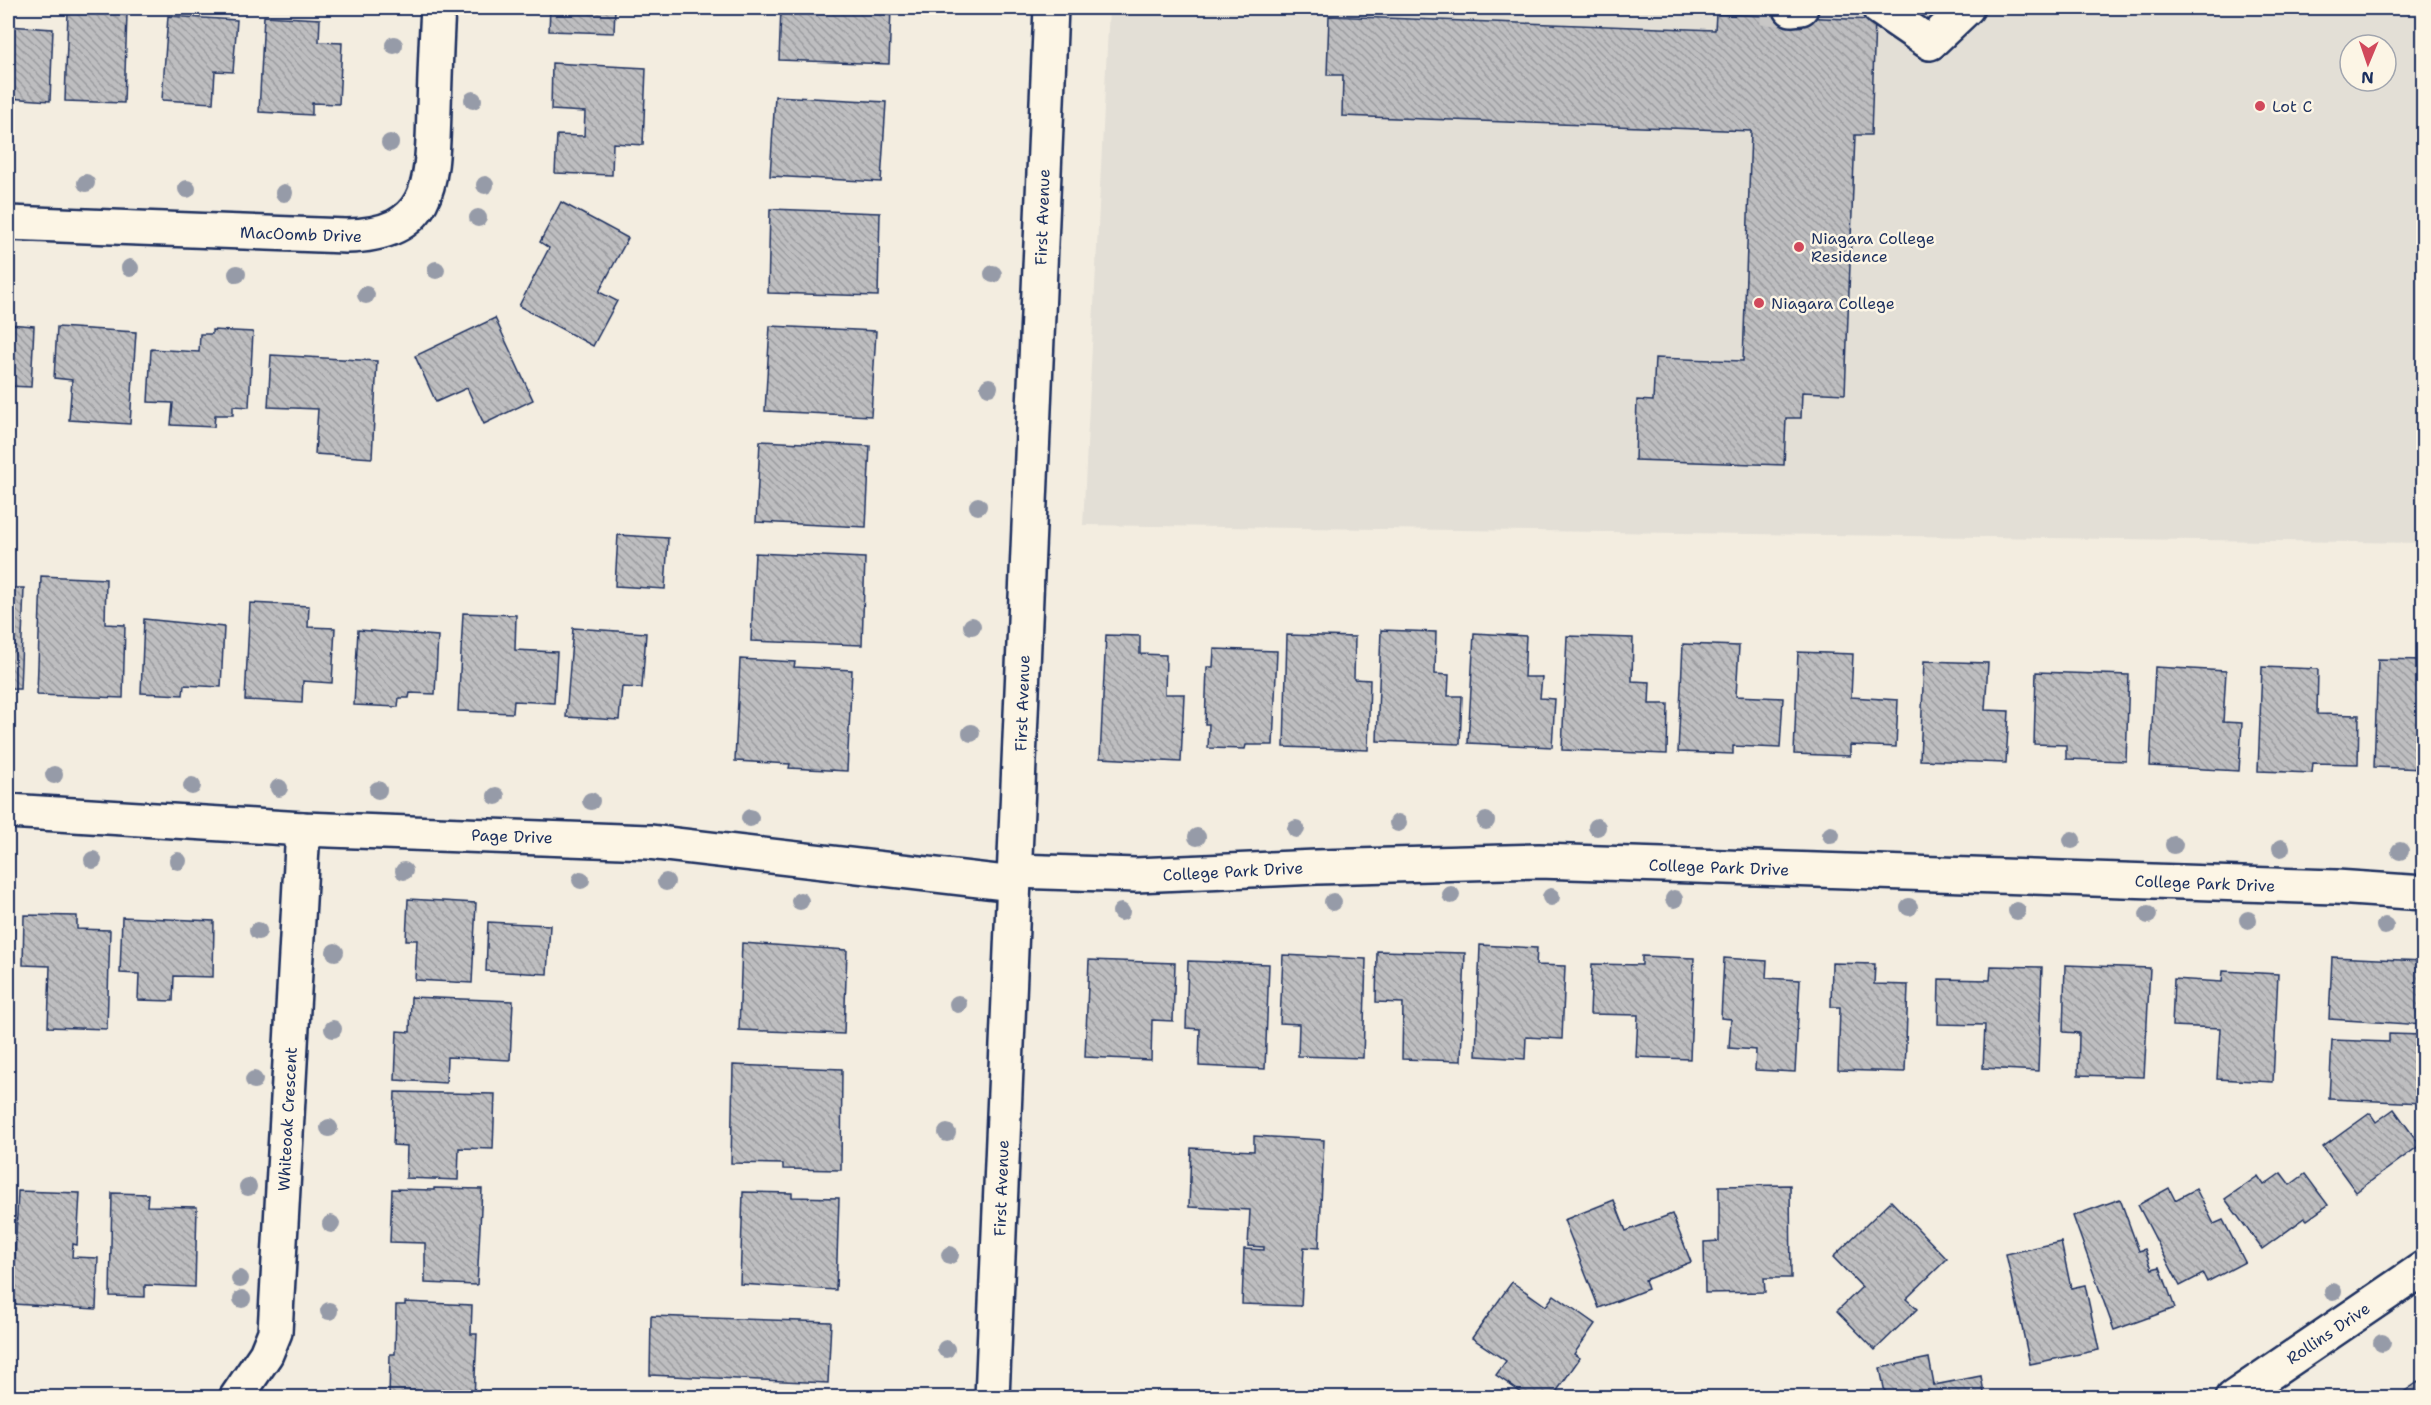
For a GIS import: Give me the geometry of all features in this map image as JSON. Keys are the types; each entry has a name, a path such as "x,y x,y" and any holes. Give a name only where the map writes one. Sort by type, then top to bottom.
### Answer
{"street":[{"name":"MacOomb Drive","path":"8,223 346,236 372,236 395,227 412,215 427,191 430,173 438,8"},
{"name":"First Avenue","path":"992,1398 1051,8"},
{"path":"1879,8 1930,43 1967,8"},
{"name":"Page Drive","path":"8,811 303,829 649,842 1015,878"},
{"name":"Whiteoak Crescent","path":"236,1398 266,1354 274,1332 303,829"},
{"name":"College Park Drive","path":"1015,878 1539,861 2336,887 2424,893"},
{"name":"Rollins Drive","path":"2233,1398 2424,1268"}],"shaded area":[{"name":"Niagara College","path":"1109,8 2423,8 2423,543 1083,525"}],"building":[{"path":"550,8 615,8 614,33 549,31"},
{"path":"781,8 891,8 889,64 779,60"},
{"path":"68,12 127,14 124,103 65,101"},
{"name":"Niagara College Residence","path":"1716,14 1875,20 1871,135 1855,135 1845,394 1802,392 1801,418 1786,418 1784,465 1635,460 1637,400 1653,401 1655,358 1743,361 1751,131 1342,116 1343,75 1327,75 1329,16 1715,30"},
{"path":"168,16 237,20 233,72 215,71 213,103 162,100"},
{"path":"264,16 320,19 319,42 342,43 339,104 312,103 312,115 259,112"},
{"path":"8,26 53,29 50,101 8,98"},
{"path":"552,63 646,68 643,145 613,143 612,175 555,173 557,135 584,136 585,112 551,110"},
{"path":"775,96 886,102 881,182 770,176"},
{"path":"561,202 628,238 599,292 617,301 593,346 519,306 549,248 540,242"},
{"path":"770,209 880,213 878,296 768,293"},
{"path":"495,318 533,400 484,424 467,388 436,402 415,356"},
{"path":"8,324 34,326 31,387 8,386"},
{"path":"770,326 876,331 871,416 765,411"},
{"path":"57,327 136,332 130,424 69,420 72,380 54,378"},
{"path":"212,330 253,332 249,407 233,406 233,415 215,415 214,427 171,425 173,403 148,402 151,349 199,352 200,334 212,334"},
{"path":"271,355 377,361 372,458 315,454 318,409 268,407"},
{"path":"760,441 870,446 866,527 756,522"},
{"path":"618,535 668,538 665,589 615,586"},
{"path":"755,553 865,558 862,645 751,641"},
{"path":"41,576 106,579 105,624 125,625 123,698 37,695"},
{"path":"8,588 24,588 20,689 8,689"},
{"path":"250,603 309,606 308,627 335,628 332,683 303,681 302,703 245,700"},
{"path":"463,613 516,615 515,650 557,652 554,703 514,701 513,713 458,711"},
{"path":"144,619 224,627 221,687 184,685 183,695 141,693"},
{"path":"573,628 646,633 642,688 622,687 619,720 566,717"},
{"path":"358,630 438,636 435,694 410,693 409,698 399,698 398,707 354,705"},
{"path":"1381,630 1436,632 1435,674 1449,675 1448,696 1462,696 1460,744 1377,741"},
{"path":"1474,633 1526,636 1524,677 1542,677 1540,698 1555,699 1552,747 1468,743"},
{"path":"1106,635 1140,636 1140,654 1166,655 1165,694 1184,694 1181,762 1100,758"},
{"path":"1287,635 1355,637 1354,679 1370,680 1368,750 1284,747"},
{"path":"1567,636 1633,638 1632,681 1650,682 1649,704 1668,704 1667,754 1562,750"},
{"path":"1683,644 1739,646 1736,696 1783,698 1780,748 1733,746 1733,754 1678,752"},
{"path":"1214,649 1277,651 1273,745 1246,745 1245,749 1208,748 1209,724 1205,724 1207,667 1213,667"},
{"path":"1798,652 1853,654 1851,697 1898,700 1896,747 1850,745 1850,756 1794,754"},
{"path":"740,659 795,662 794,667 852,670 847,771 789,768 790,764 735,761"},
{"path":"2378,659 2424,660 2424,769 2374,767"},
{"path":"1924,661 1988,663 1985,710 2009,711 2006,763 1920,760"},
{"path":"2155,667 2226,671 2223,722 2242,723 2239,771 2150,766"},
{"path":"2262,667 2318,669 2317,714 2359,715 2358,764 2313,763 2312,773 2258,771"},
{"path":"2036,672 2129,675 2126,761 2066,759 2066,745 2034,744"},
{"path":"408,899 476,903 472,983 415,980 417,940 406,940"},
{"path":"8,914 14,914 10,1012 8,1012"},
{"path":"24,915 77,916 77,929 110,930 107,1029 48,1027 50,966 23,965"},
{"path":"122,917 214,921 213,977 174,976 173,1001 138,1000 139,974 120,973"},
{"path":"488,922 550,925 547,974 486,971"},
{"path":"742,943 847,950 844,1034 739,1030"},
{"path":"1480,945 1537,948 1536,965 1565,966 1562,1039 1526,1037 1525,1059 1476,1056"},
{"path":"1377,951 1465,953 1461,1061 1402,1059 1403,1003 1376,1002"},
{"path":"1283,955 1366,959 1363,1058 1298,1056 1299,1024 1280,1023"},
{"path":"1642,956 1694,958 1690,1059 1636,1057 1638,1015 1590,1014 1592,964 1642,965"},
{"path":"2332,957 2424,961 2424,1025 2329,1019"},
{"path":"1724,958 1767,961 1766,978 1800,980 1795,1072 1755,1070 1756,1050 1729,1048 1731,1019 1721,1018"},
{"path":"1089,960 1175,963 1173,1021 1152,1020 1151,1060 1085,1057"},
{"path":"1188,961 1269,964 1265,1069 1199,1066 1200,1029 1186,1028"},
{"path":"1832,963 1875,964 1874,984 1908,985 1905,1072 1838,1070 1840,1007 1831,1007"},
{"path":"2065,965 2150,968 2144,1077 2078,1075 2079,1033 2063,1032"},
{"path":"1991,966 2042,967 2038,1071 1983,1068 1985,1025 1938,1024 1939,979 1990,980"},
{"path":"2223,971 2278,974 2273,1082 2217,1079 2220,1028 2172,1026 2174,979 2222,982"},
{"path":"411,997 513,1001 510,1060 447,1057 446,1083 395,1080 397,1031 410,1032"},
{"path":"2389,1034 2424,1035 2424,1103 2329,1099 2332,1040 2389,1042"},
{"path":"733,1065 842,1069 841,1170 783,1169 783,1164 731,1163"},
{"path":"395,1092 495,1094 493,1149 459,1148 458,1180 406,1178 407,1146 393,1145"},
{"path":"2394,1109 2420,1145 2356,1192 2323,1147 2370,1113 2376,1122"},
{"path":"1254,1136 1324,1140 1319,1248 1304,1247 1301,1306 1242,1304 1244,1249 1264,1250 1264,1247 1248,1246 1250,1210 1189,1207 1191,1148 1254,1151"},
{"path":"2281,1173 2290,1185 2305,1174 2328,1205 2307,1220 2305,1218 2262,1249 2225,1199 2258,1176 2264,1185"},
{"path":"1790,1185 1791,1278 1764,1278 1765,1292 1705,1293 1704,1242 1719,1241 1719,1186"},
{"path":"434,1188 482,1189 477,1285 425,1283 425,1243 390,1242 392,1189 434,1190"},
{"path":"2169,1188 2175,1200 2196,1189 2214,1224 2223,1220 2245,1262 2207,1282 2203,1274 2180,1286 2138,1205"},
{"path":"18,1191 80,1193 77,1245 73,1244 72,1257 98,1258 96,1309 13,1304"},
{"path":"743,1192 792,1193 792,1197 839,1198 836,1290 740,1284"},
{"path":"112,1193 148,1194 147,1206 197,1207 195,1287 145,1285 145,1297 110,1296"},
{"path":"2120,1199 2139,1251 2145,1249 2152,1269 2160,1267 2175,1308 2114,1330 2073,1216"},
{"path":"1614,1200 1626,1231 1672,1214 1691,1262 1645,1280 1648,1289 1599,1308 1564,1220"},
{"path":"1891,1201 1947,1259 1906,1299 1917,1309 1875,1350 1837,1311 1862,1287 1833,1257"},
{"path":"2061,1242 2071,1288 2085,1285 2099,1350 2030,1364 2006,1254"},
{"path":"1512,1282 1546,1306 1554,1295 1595,1324 1574,1354 1580,1358 1552,1398 1529,1398 1496,1375 1506,1361 1472,1338"},
{"path":"405,1302 472,1305 471,1334 477,1334 474,1398 389,1398 390,1354 395,1354 396,1305 405,1305"},
{"path":"651,1316 831,1322 828,1383 650,1375"},
{"path":"1929,1358 1934,1385 1981,1376 1985,1398 1886,1398 1880,1368"},
{"path":"2421,1380 2424,1398 2395,1398"}],"tunnel":[{"path":"1761,8 1791,9"}],"place":[{"name":"Lot C","path":"2260,106"},
{"name":"Niagara College Residence","path":"1799,247"},
{"name":"Niagara College","path":"1759,303"}]}
